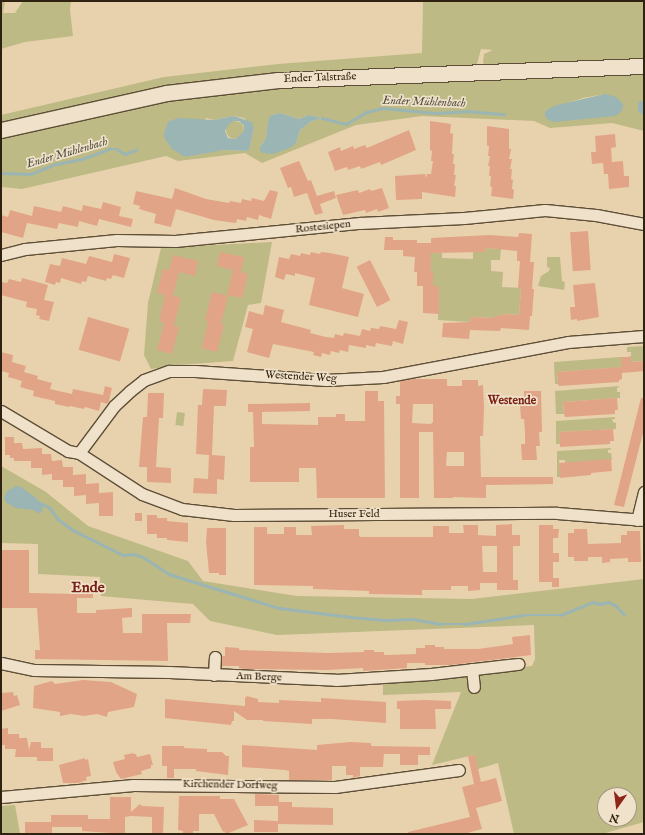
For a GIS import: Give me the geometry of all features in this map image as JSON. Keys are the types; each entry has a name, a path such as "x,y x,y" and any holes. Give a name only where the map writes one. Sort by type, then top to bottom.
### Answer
{"main road":[{"name":"Ender Talstraße","path":"1,130 166,93 278,80 644,66"}],"street":[{"name":"Rostesiepen","path":"1,255 25,249 118,240 175,241 360,223 464,218 546,210 596,215 644,224"},
{"name":"Westender Weg","path":"79,453 119,401 144,380 169,371 195,371 326,380 383,377 568,342 644,336"},
{"path":"1,411 68,450 79,453"},
{"name":"Huser Feld","path":"79,453 142,494 182,509 234,515 556,513 641,520"},
{"path":"641,520 644,492"},
{"path":"214,675 215,657"},
{"name":"Am Berge","path":"1,663 34,670 336,680 432,674 518,664"},
{"path":"472,669 474,687"},
{"name":"Kirchender Dorfweg","path":"1,797 133,785 335,787 459,770"}],"shaded area":[{"path":"1,1 5,1 3,13 15,13 23,1 71,1 70,10 73,36 25,42 1,49"},
{"path":"423,1 644,1 644,60 488,67 483,63 484,54 493,50 481,49 476,68 279,74 1,124 1,115 164,77 278,64 422,53"},
{"path":"644,74 644,100 640,102 638,111 644,116 644,131 612,123 550,128 534,121 422,116 356,125 262,163 245,153 178,161 166,156 22,189 1,187 1,138 165,99 279,86","holes":["605,94 548,109 583,98","280,113 299,119 309,115 322,118 310,122 300,130 296,143 260,147 266,138 271,115","234,116 244,118 254,128 249,149 246,151 224,150 203,152 184,157 206,118 214,120"]},
{"path":"235,121 241,124 244,130 241,136 235,139 229,136 226,130 229,124"},
{"path":"272,242 261,303 248,305 233,361 179,365 151,369 144,355 148,303 161,248"},
{"path":"486,248 501,249 500,260 491,260 491,271 503,272 502,287 521,288 519,315 502,314 501,316 494,316 494,318 471,317 470,322 438,320 439,287 433,286 431,253 442,253 442,258 473,259 473,252 485,252"},
{"path":"547,257 560,257 562,281 565,282 564,290 538,286 541,276 549,271 550,268 547,267"},
{"path":"644,346 644,361 628,362 627,357 631,356 631,352 627,352 627,347"},
{"path":"621,357 625,367 557,372 558,384 555,384 554,362"},
{"path":"620,386 617,388 617,392 620,392 620,398 563,402 564,414 556,414 555,391"},
{"path":"177,412 185,413 183,426 175,425"},
{"path":"615,417 615,419 612,419 613,422 616,423 616,429 559,432 560,444 556,444 556,421"},
{"path":"611,448 608,450 608,453 611,453 612,460 565,463 565,460 559,460 560,469 565,477 557,477 557,451"},
{"path":"1,466 46,492 88,526 188,561 203,581 297,596 472,599 644,579 644,822 637,824 637,787 597,787 597,827 626,827 602,834 514,834 498,763 478,769 474,755 432,765 461,692 383,695 383,681 431,678 532,666 535,659 534,625 277,635 210,621 193,604 101,596 100,577 38,574 38,544 1,543"},
{"path":"15,805 20,834 1,834 1,806"}],"water":[{"path":"605,94 616,97 623,104 622,111 615,116 554,122 548,120 545,116 545,112 548,109 557,105"},
{"path":"644,100 644,116 638,111 638,105 639,102"},
{"path":"280,113 299,119 309,115 322,118 310,122 300,130 296,143 290,148 273,154 263,153 260,151 260,147 266,138 269,118 271,115"},
{"path":"234,116 252,122 254,128 249,150 224,150 185,157 172,149 165,139 164,133 168,122 178,118 214,120","holes":["234,121 239,121 244,126 244,131 236,139 228,138 225,131 229,124"]},
{"path":"16,486 21,487 36,498 43,506 42,512 37,513 34,510 16,508 5,502 4,497 7,491"}],"building":[{"path":"430,121 451,124 450,133 453,134 452,154 454,154 453,164 455,164 454,175 456,175 454,186 456,186 455,197 422,192 422,199 396,200 395,176 425,174 426,178 427,174 431,174 433,161 431,161 432,151 430,150"},
{"path":"487,126 509,129 509,149 511,149 509,159 512,159 510,169 512,169 511,179 513,180 512,189 514,190 513,199 491,196 492,187 490,186 491,176 489,176 490,166 488,166 490,156 488,156 489,146 487,146"},
{"path":"409,130 416,150 381,165 380,162 361,169 360,166 348,170 347,167 335,171 328,152 340,147 341,151 353,146 354,149 365,145 367,148"},
{"path":"615,134 616,147 611,148 612,162 623,161 624,176 629,176 629,187 609,189 608,174 604,174 603,163 592,164 591,152 596,152 595,136"},
{"path":"299,161 308,181 311,180 317,196 334,191 336,198 320,204 323,213 315,215 307,193 294,197 291,187 288,188 280,168"},
{"path":"175,188 206,199 229,203 230,201 241,203 242,199 251,201 252,198 264,201 270,190 278,192 271,219 259,215 258,220 247,217 246,221 237,219 236,223 214,220 176,209 171,227 154,223 156,214 139,209 140,206 133,204 136,191 172,199"},
{"path":"382,188 389,208 378,212 377,209 366,213 365,210 343,215 336,195 358,190 359,193 370,189 371,191"},
{"path":"103,202 121,207 119,216 133,219 131,227 99,219 97,226 79,221 78,227 59,223 57,229 27,223 23,238 1,232 1,215 8,217 10,210 32,216 34,206 61,212 63,206 82,211 83,205 101,209"},
{"path":"588,231 591,270 573,271 570,232"},
{"path":"519,233 532,234 530,262 534,262 532,289 534,289 532,316 530,316 529,330 501,328 500,331 470,330 469,339 442,337 443,323 470,322 471,317 494,318 494,316 501,316 502,314 519,315 521,288 518,288 520,261 517,261 517,251 486,248 485,252 431,253 433,286 439,286 439,314 423,313 423,286 417,286 417,272 414,272 415,257 403,256 403,250 384,250 385,237 393,237 393,240 417,240 417,243 431,243 431,238 489,235 518,237"},
{"path":"220,252 244,257 241,272 248,274 242,298 227,295 233,270 217,266"},
{"path":"311,252 320,254 321,252 330,253 349,257 342,288 364,294 358,317 309,305 315,278 295,273 295,276 286,274 284,280 275,277 279,257 289,259 291,254 300,256 301,253 310,255"},
{"path":"114,254 130,258 124,278 113,275 111,279 107,278 106,281 88,276 86,282 82,281 81,284 61,278 60,283 56,282 55,285 45,282 50,264 60,266 62,258 86,264 89,256 112,262"},
{"path":"173,255 198,261 195,276 179,272 173,296 181,298 174,326 179,327 172,354 157,350 164,323 159,321 165,295 157,293 163,269 169,270"},
{"path":"370,260 390,300 377,307 357,267"},
{"path":"22,278 48,285 44,300 54,302 49,321 39,319 40,316 36,315 37,309 26,307 27,302 1,295 1,282 7,283 9,279 21,282"},
{"path":"595,283 599,317 577,321 577,319 571,320 570,307 575,307 573,285"},
{"path":"212,292 228,296 221,324 224,325 217,352 202,348 208,321 205,320"},
{"path":"265,305 284,310 281,322 311,330 310,333 334,338 335,334 343,336 344,333 360,336 362,329 370,331 371,328 379,329 380,326 396,329 399,320 408,322 403,344 393,341 392,346 376,343 375,347 366,345 366,348 349,345 348,352 340,350 339,353 331,351 330,355 322,353 321,357 313,355 314,352 273,344 269,358 247,352 253,329 245,327 249,311 263,315"},
{"path":"88,317 129,329 120,362 79,350"},
{"path":"1,352 13,355 12,362 26,366 24,372 38,376 37,379 52,383 50,389 72,394 73,389 103,395 105,386 112,388 109,401 107,404 101,402 99,411 85,407 84,409 55,404 55,401 33,396 34,391 20,387 22,381 8,377 9,373 1,371"},
{"path":"621,357 631,357 631,362 644,361 644,371 622,373"},
{"path":"622,367 622,379 619,380 619,382 559,386 558,384 557,372"},
{"path":"412,379 447,379 447,386 462,386 462,380 478,380 478,386 483,385 484,407 483,436 480,436 481,477 553,477 553,484 486,485 486,498 434,498 433,432 419,432 419,498 400,498 400,404 396,404 396,396 400,396 400,381","holes":["413,404 433,404 433,422 431,424 412,423","447,452 464,452 464,466 446,466"]},
{"path":"203,389 227,390 226,406 214,406 212,455 225,456 224,480 217,479 217,494 193,493 194,478 208,479 209,455 196,454 198,405 202,405"},
{"path":"365,391 378,391 378,401 384,401 385,498 317,498 316,468 299,468 299,482 250,482 250,447 254,447 253,412 248,412 248,404 310,403 310,411 262,412 262,424 318,425 318,417 336,417 336,414 345,414 345,421 365,421"},
{"path":"524,391 541,391 542,432 539,432 540,446 536,446 537,460 522,460 521,444 525,444 525,432 524,419 521,419 520,406 524,406"},
{"path":"148,393 164,393 163,418 159,418 156,467 171,468 171,483 147,482 147,467 139,467 143,417 147,417"},
{"path":"617,398 618,410 615,410 615,414 565,417 564,414 563,402"},
{"path":"641,398 644,398 644,429 624,507 614,505"},
{"path":"613,429 614,441 610,441 610,444 560,447 559,432"},
{"path":"5,437 14,437 14,443 22,443 23,449 42,448 42,454 51,454 52,461 62,460 63,467 73,467 73,475 86,474 86,484 99,483 99,493 113,492 113,516 99,516 99,503 86,504 86,495 74,496 74,487 63,487 63,480 52,480 52,474 42,475 42,468 31,468 31,461 14,461 14,458 10,458 10,455 5,455"},
{"path":"611,459 612,471 560,478 559,463"},
{"path":"135,513 142,513 142,521 135,521"},
{"path":"147,515 157,515 157,518 167,518 167,521 188,523 188,542 167,540 167,538 157,538 157,534 147,534"},
{"path":"512,524 512,535 520,535 520,546 513,546 513,580 518,580 518,590 497,590 497,583 480,583 480,590 468,591 468,586 451,586 451,590 422,590 422,595 369,594 369,591 313,589 313,586 254,585 254,527 267,527 267,534 284,534 284,527 296,527 296,535 312,535 311,526 344,525 344,529 359,529 359,536 361,537 433,537 433,526 449,526 449,533 464,533 463,525 478,525 478,535 496,536 496,525","holes":["482,546 497,546 497,572 483,572"]},
{"path":"539,525 553,525 553,529 559,529 558,538 553,538 553,553 559,553 559,562 553,562 553,578 559,578 559,587 552,587 552,582 539,582"},
{"path":"207,528 226,528 226,575 209,573 206,542"},
{"path":"574,529 587,529 588,544 621,543 621,535 627,535 627,531 640,531 641,562 628,562 628,558 610,559 610,562 602,563 602,557 588,557 588,561 574,561 574,557 568,557 568,533 574,533"},
{"path":"1,550 29,550 29,593 77,594 77,613 96,613 96,610 132,608 132,617 122,618 123,633 142,633 142,614 191,614 190,623 167,623 168,661 35,659 35,650 40,650 37,608 1,608"},
{"path":"77,589 93,589 93,598 77,598"},
{"path":"530,635 531,655 451,665 407,663 407,668 363,671 363,668 326,670 245,669 239,668 239,666 222,666 222,656 225,656 225,647 239,648 239,650 328,653 364,652 364,650 374,650 374,652 384,652 384,655 416,654 416,648 425,648 425,645 435,645 435,647 444,647 444,649 478,649 513,644 512,637"},
{"path":"83,680 111,682 137,694 134,707 108,712 107,717 97,714 84,716 71,714 60,716 60,712 33,708 34,686 52,681 55,684"},
{"path":"13,692 14,696 17,695 20,705 1,711 1,693"},
{"path":"247,696 258,699 258,702 279,703 279,700 321,702 321,698 386,702 386,723 332,719 312,719 312,724 247,720 234,711 234,721 232,721 231,725 165,718 165,699 245,706 245,698"},
{"path":"397,701 451,701 451,709 435,709 436,729 400,729 400,709 397,709"},
{"path":"8,728 8,734 19,734 19,738 27,738 29,750 31,742 41,742 41,748 53,748 53,761 37,761 37,757 15,757 16,749 5,749 5,745 1,745 1,729"},
{"path":"350,742 371,743 371,746 430,747 430,755 418,755 418,765 400,765 400,754 384,754 383,767 360,767 360,776 353,778 353,775 346,775 346,766 332,766 332,780 289,780 289,771 242,767 242,745 317,750 317,745"},
{"path":"162,746 184,746 184,748 207,749 207,752 222,752 226,756 229,756 228,775 196,771 196,769 174,769 174,778 167,778 167,766 162,766"},
{"path":"133,753 136,754 137,757 150,754 153,765 151,765 151,768 141,771 142,774 121,779 116,772 113,762 125,759 124,755"},
{"path":"475,755 481,782 496,778 502,801 476,808 482,829 464,834 409,834 408,832 470,817 462,787 474,784 468,756"},
{"path":"85,758 85,760 88,759 91,776 86,777 87,780 78,783 63,783 59,765"},
{"path":"255,794 279,795 279,802 292,802 292,807 333,808 333,825 278,824 278,832 254,832 254,820 278,821 278,806 255,806"},
{"path":"179,796 220,796 220,799 234,799 248,825 226,834 224,831 223,832 214,814 199,814 199,831 193,831 193,834 183,834 183,831 178,830"},
{"path":"110,797 131,797 131,812 140,804 142,806 164,807 163,834 152,834 152,817 131,816 125,817 125,834 82,831 82,827 52,827 52,833 25,833 25,822 51,822 51,815 88,815 88,819 110,819"}],"waterway":[{"name":"Ender Mühlenbach","path":"322,118 346,124 367,112 383,108 434,113 467,111 504,114"},
{"name":"Ender Mühlenbach","path":"1,173 31,174 56,164 82,159 109,149 117,149 125,154 136,150"},
{"path":"41,503 50,508 58,519 73,530 123,555 134,554 143,557 169,574 279,608 350,617 388,620 413,619 441,624 465,624 524,615 561,615 593,602 600,604 608,602 615,605 624,614"}],"district":[{"name":"Westende","path":"512,401"},
{"name":"Ende","path":"88,588"}]}
